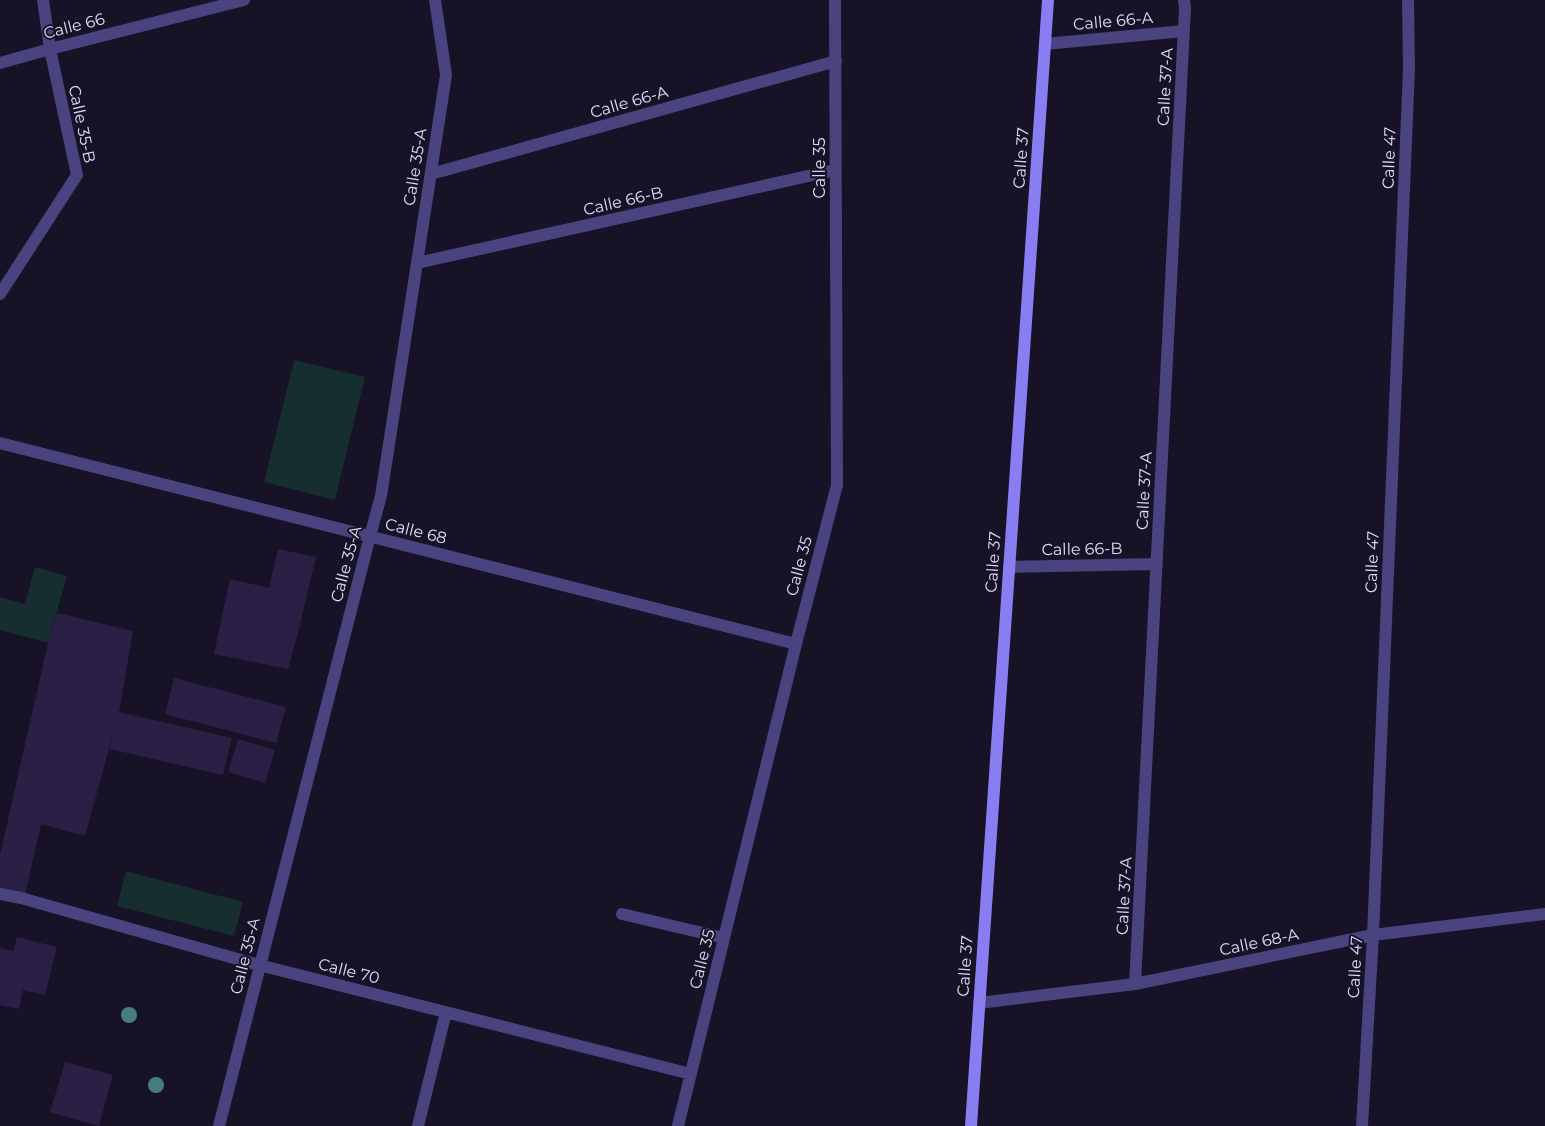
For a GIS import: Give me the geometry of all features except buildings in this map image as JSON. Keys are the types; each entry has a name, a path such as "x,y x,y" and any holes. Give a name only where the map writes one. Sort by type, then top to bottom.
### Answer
{"street":[{"name":"Calle 35-B","path":"0,294 77,175 50,49 43,0"},
{"name":"Calle 66","path":"0,63 244,0"},
{"name":"Calle 35-A","path":"219,1126 259,965 382,496 446,75 435,0"},
{"name":"Calle 35","path":"678,1126 796,644 837,485 835,0"},
{"name":"Calle 37","path":"971,1126 1048,0"},
{"name":"Calle 37-A","path":"1136,984 1184,31 1184,0"},
{"name":"Calle 47","path":"1362,1126 1373,935 1409,69 1408,0"},
{"name":"Calle 66-A","path":"1045,44 1184,31"},
{"name":"Calle 66-A","path":"431,174 836,61"},
{"name":"Calle 66-B","path":"417,263 835,170"},
{"name":"Calle 68","path":"0,442 796,644"},
{"name":"Calle 66-B","path":"1009,566 1157,564"},
{"name":"Calle 70","path":"0,894 21,898 259,965 691,1074"},
{"path":"622,914 724,938"},
{"name":"Calle 68-A","path":"979,1003 1136,984 1373,935 1545,914"},
{"path":"418,1126 446,1012"}],"green space":[{"path":"294,360 365,377 335,500 264,482"},
{"path":"35,567 67,576 48,643 0,630 0,597 25,604"},
{"path":"126,871 243,902 234,936 117,906"}]}
